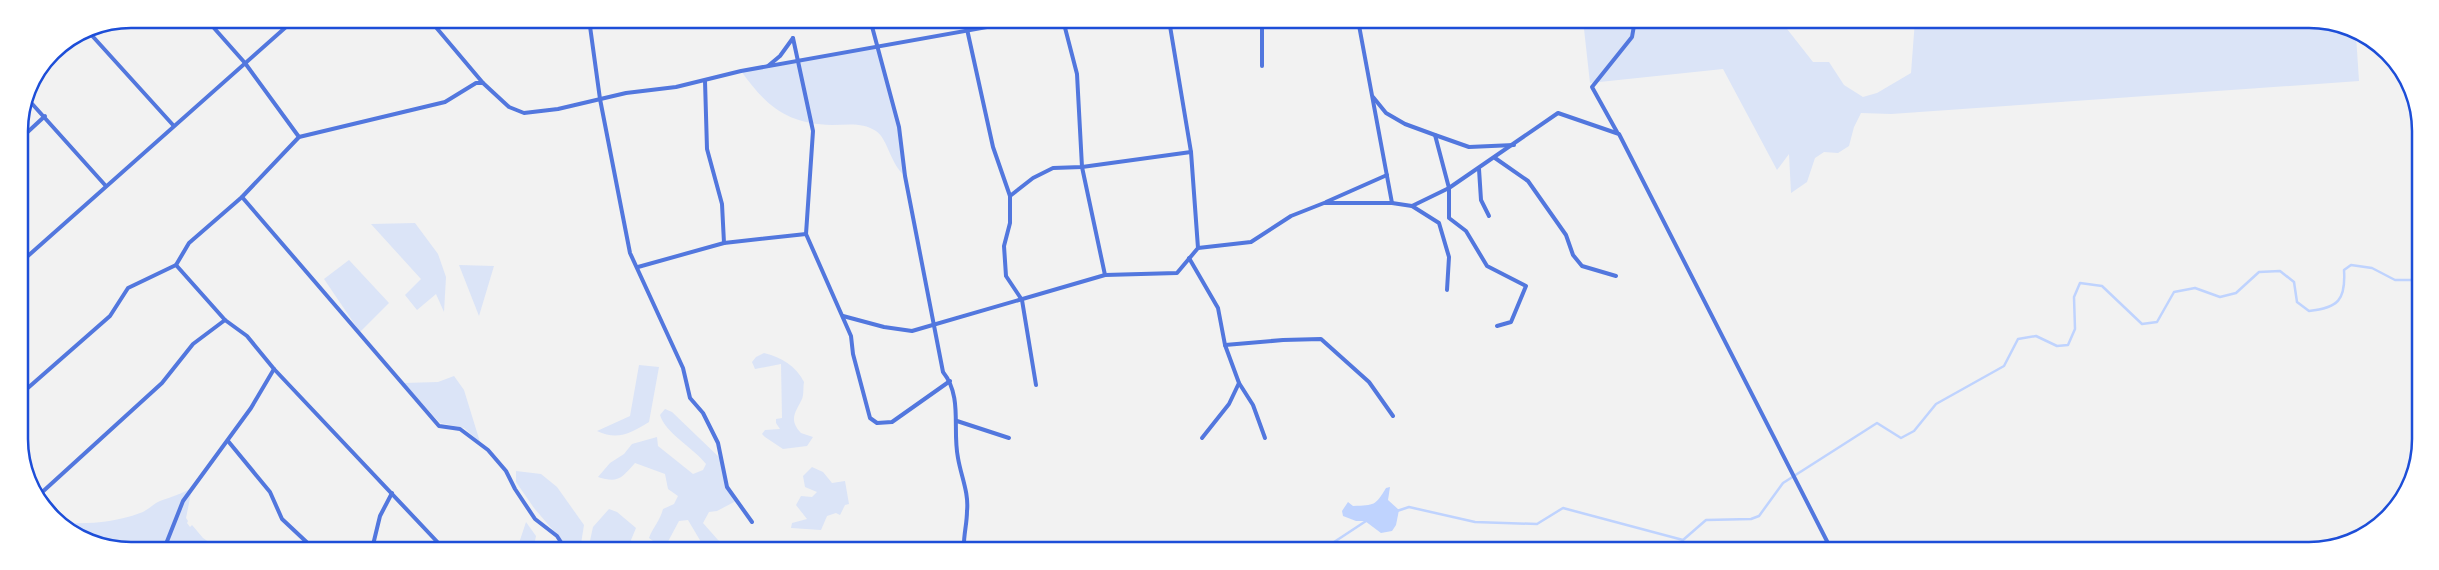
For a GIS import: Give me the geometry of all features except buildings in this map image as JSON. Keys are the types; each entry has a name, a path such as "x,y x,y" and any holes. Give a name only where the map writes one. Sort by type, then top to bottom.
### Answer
{"street":[{"path":"214,28 245,63 299,137"},
{"path":"28,256 173,125 285,28"},
{"path":"436,28 483,84 509,107 524,113 558,109 600,99 705,81 767,67 979,28"},
{"path":"590,28 600,99 630,250 683,368 690,398 703,413 718,443 727,487 752,522"},
{"path":"872,28 899,127 905,176 944,372 950,381 956,406 954,437 964,481 968,511 963,542"},
{"path":"1065,28 1077,74 1082,166 1105,275"},
{"path":"1169,28 1191,152 1198,248"},
{"path":"1262,28 1262,66"},
{"path":"1359,28 1392,203"},
{"path":"1634,28 1632,37 1592,87 1614,130 1619,134 1827,542"},
{"path":"967,30 993,147 1010,196 1010,222 1004,246 1006,276 1022,300 1036,385"},
{"path":"91,35 173,125"},
{"path":"767,67 780,56 793,38 813,131 806,234 851,336 853,354 870,418 877,423 892,422 950,381"},
{"path":"705,81 707,149 722,204 724,244"},
{"path":"28,388 110,316 128,288 176,265 189,243 242,197 299,137 445,102 476,84 483,84"},
{"path":"1372,95 1386,113 1405,124 1435,135 1469,146 1514,145"},
{"path":"32,102 106,185"},
{"path":"1412,206 1449,188 1479,169 1558,113 1619,134"},
{"path":"28,132 45,116"},
{"path":"1435,135 1449,188 1449,218 1466,232 1487,266 1526,286 1511,322 1497,326"},
{"path":"1010,196 1033,178 1053,168 1191,152"},
{"path":"1495,158 1528,181 1566,235 1573,255 1582,266 1616,276"},
{"path":"1479,169 1481,200 1489,216"},
{"path":"843,316 884,327 912,331 1105,275 1176,273 1198,248 1251,242 1291,216 1387,175"},
{"path":"242,197 439,426 460,429 488,450 506,471 514,489 535,519 557,536 561,542"},
{"path":"1324,202 1392,203 1412,206 1439,223 1449,257 1448,290"},
{"path":"638,267 724,244 806,234"},
{"path":"1189,258 1218,308 1225,345 1239,382 1253,405 1265,438"},
{"path":"176,265 225,320 247,336 274,369 437,542"},
{"path":"41,491 162,383 193,344 225,320"},
{"path":"1225,345 1284,340 1321,340 1369,382 1393,416"},
{"path":"167,542 183,501 252,408 274,369"},
{"path":"1202,438 1229,404 1239,382"},
{"path":"956,420 1009,438"},
{"path":"228,441 270,492 282,519 307,542"},
{"path":"374,542 380,516 392,493"}],"shaded area":[{"path":"1584,28 1786,28 1813,62 1829,62 1844,85 1863,97 1877,93 1911,73 1914,28 2322,28 2356,39 2359,81 1891,114 1861,113 1854,127 1849,146 1838,153 1824,152 1815,158 1807,182 1791,193 1789,154 1777,170 1723,69 1590,83"},
{"path":"877,47 899,127 905,176 896,165 876,131 860,125 816,124 790,117 779,111 759,94 741,71"},
{"path":"415,223 438,254 446,277 444,312 436,294 417,310 405,295 421,279 371,224"},
{"path":"349,260 389,303 360,332 324,279"},
{"path":"459,265 494,266 479,316"},
{"path":"764,353 787,363 797,371 804,382 803,397 794,420 801,433 813,437 807,446 783,449 762,434 765,430 780,429 776,419 782,418 781,364 755,369 752,362 756,357"},
{"path":"639,365 659,367 649,422 624,434 611,435 597,431 630,416"},
{"path":"454,376 464,390 480,442 464,428 440,423 404,383 438,382"},
{"path":"665,409 672,412 722,460 727,487 736,501 717,511 709,512 703,523 721,542 701,542 688,520 679,521 668,542 654,542 649,538 663,509 674,504 678,496 668,489 665,474 635,463 620,478 611,480 598,477 610,463 624,454 632,444 657,437 658,446 693,474 703,470 706,464 668,428 660,415"},
{"path":"812,467 823,472 832,483 845,481 849,504 845,505 840,515 836,513 827,516 821,530 791,528 792,523 807,519 796,505 801,496 812,497 817,492 805,487 803,476"},
{"path":"516,471 541,474 557,487 584,525 581,542 563,542 534,508 516,482"},
{"path":"192,488 186,518 187,523 190,527 192,525 209,542 110,541 85,532 71,523 104,522 131,516 143,512 160,501"},
{"path":"609,509 617,512 636,528 632,542 590,542 593,527"},
{"path":"526,522 536,536 535,542 519,542"}],"water":[{"path":"1390,487 1388,500 1399,510 1396,525 1392,531 1381,533 1365,521 1356,521 1343,516 1342,511 1348,502 1353,506 1370,505 1377,501 1386,488"}],"waterway":[{"path":"1397,511 1409,507 1475,522 1537,524 1563,508 1683,540 1706,520 1751,519 1759,516 1783,483 1877,423 1901,438 1914,431 1936,404 2004,366 2018,339 2036,336 2057,346 2068,345 2075,329 2074,297 2080,283 2102,286 2142,324 2157,322 2174,292 2195,288 2220,297 2236,293 2259,272 2280,271 2294,282 2297,302 2309,311 2327,308 2338,301 2343,289 2344,270 2351,265 2372,268 2395,280 2412,280"},
{"path":"1334,542 1366,521"}]}
